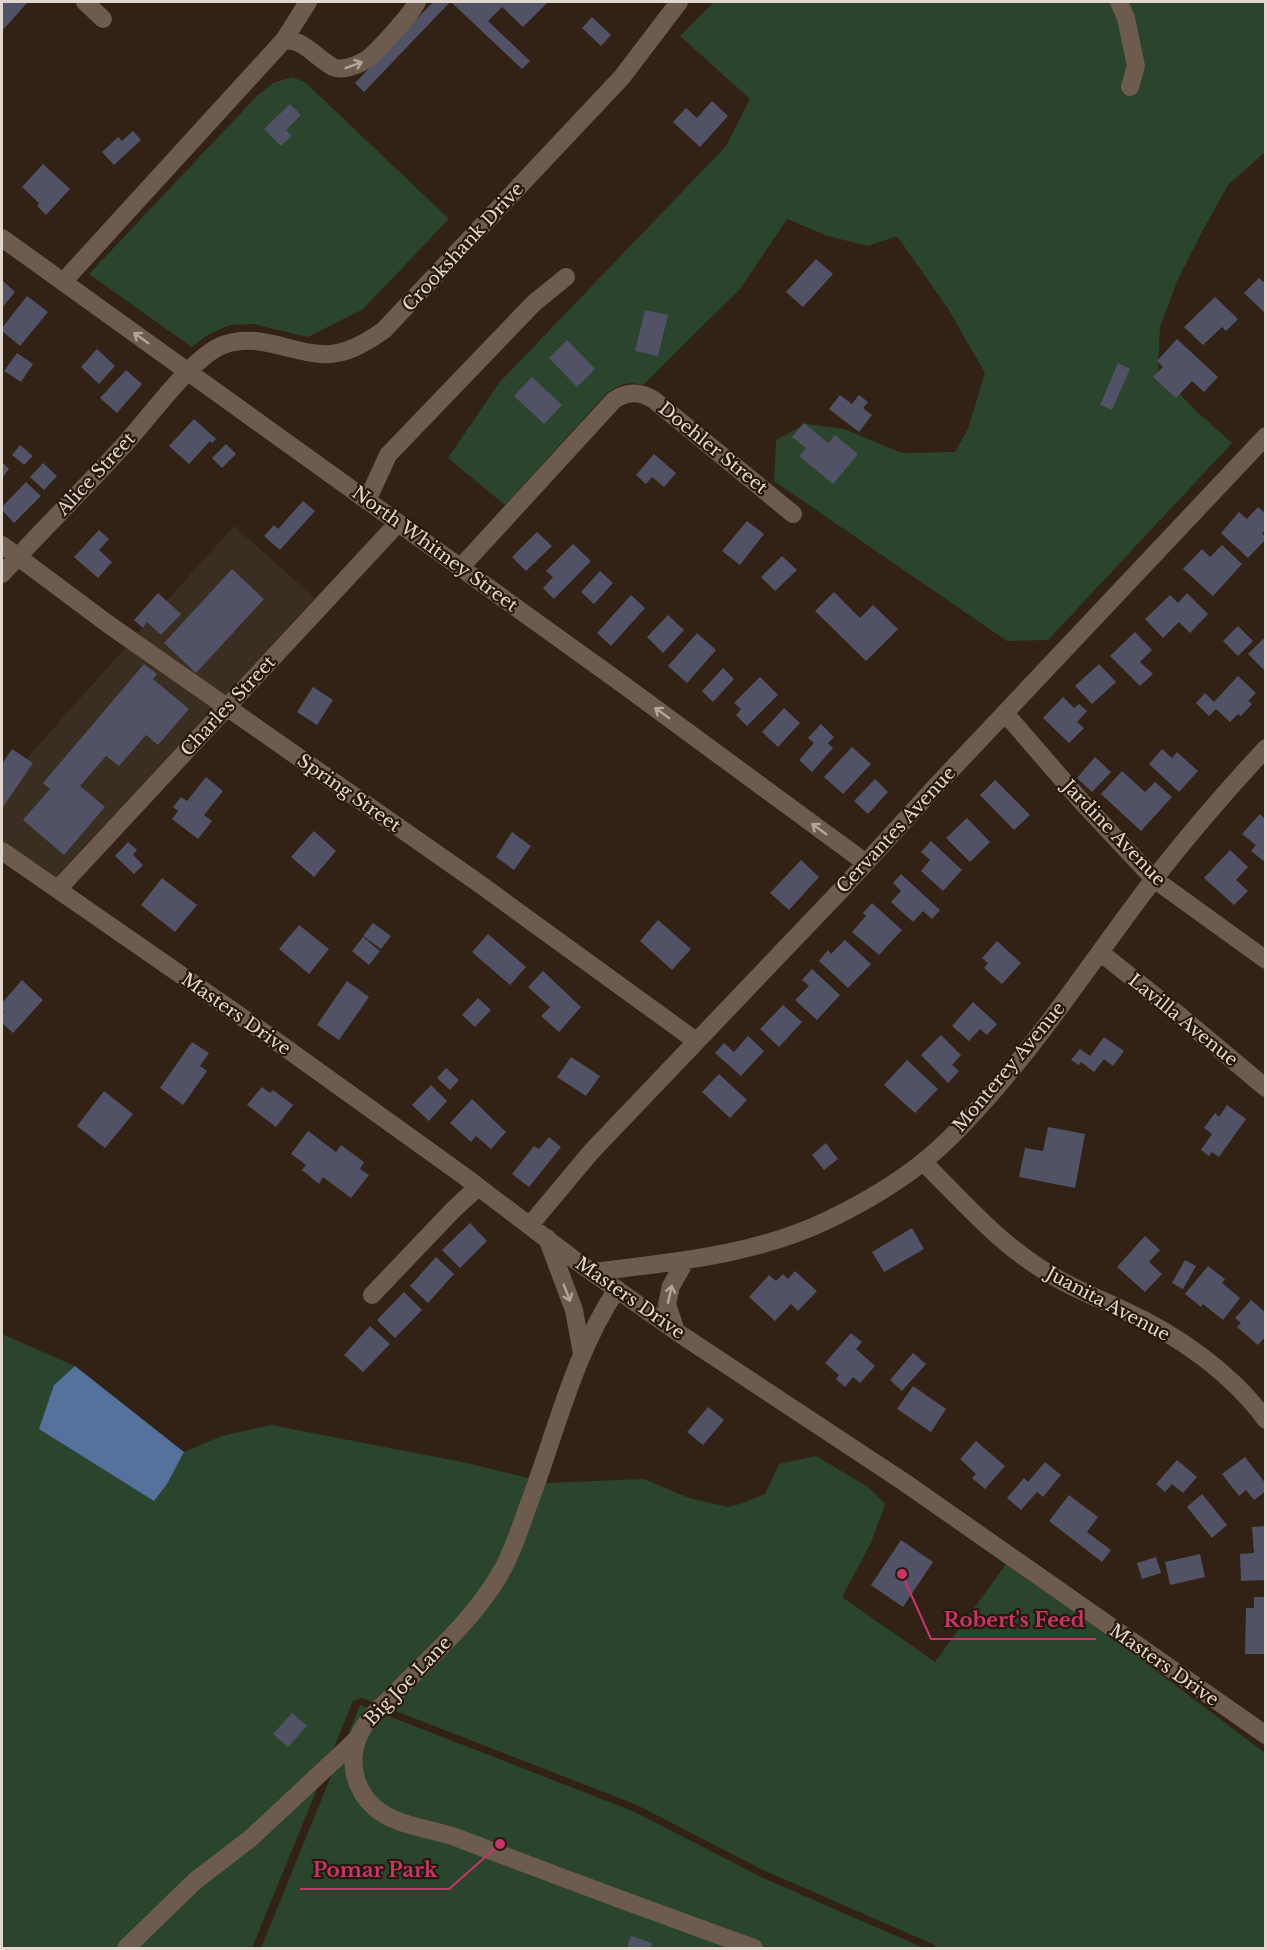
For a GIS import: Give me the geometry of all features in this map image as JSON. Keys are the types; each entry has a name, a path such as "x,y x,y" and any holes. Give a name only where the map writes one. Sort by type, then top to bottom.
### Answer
{"street":[{"path":"85,2 103,19"},
{"path":"63,282 284,40 308,2"},
{"path":"284,40 294,39 334,68 344,68 365,61 417,2"},
{"name":"Crookshank Drive","path":"189,372 211,351 231,343 262,341 322,354 355,347 384,330 622,77 679,2"},
{"path":"1119,2 1126,18 1136,66 1130,87"},
{"name":"North Whitney Street","path":"2,238 612,676 866,863"},
{"path":"367,501 388,455 534,303 566,277"},
{"name":"Alice Street","path":"2,574 124,445 189,372"},
{"name":"Doehler Street","path":"460,568 614,400 628,393 646,394 793,514"},
{"name":"Cervantes Avenue","path":"530,1225 591,1152 866,863 1266,436"},
{"name":"Charles Street","path":"58,889 398,523"},
{"name":"Spring Street","path":"2,545 108,624 477,882 696,1041"},
{"name":"Jardine Avenue","path":"1005,713 1081,801 1154,879 1266,960"},
{"name":"Monterey Avenue","path":"593,1272 744,1250 786,1238 829,1220 895,1183 923,1162 953,1136 1019,1061 1154,879 1266,748"},
{"name":"Masters Drive","path":"2,851 478,1187 676,1331 904,1482 1266,1735"},
{"name":"Lavilla Avenue","path":"1101,953 1266,1088"},
{"name":"Juanita Avenue","path":"923,1162 1010,1246 1064,1283 1123,1310 1181,1342 1233,1384 1266,1420"},
{"path":"372,1295 478,1187"},
{"path":"547,1238 574,1310 582,1354"},
{"path":"676,1331 668,1304 671,1286 686,1260"},
{"name":"Big Joe Lane","path":"617,1289 602,1312 582,1354 547,1456 501,1572 488,1594 465,1623 367,1722 357,1739 353,1757 355,1776 363,1793 382,1813 391,1818 447,1834 754,1948"},
{"path":"126,1948 195,1881 251,1838 357,1739"}],"shaded area":[{"path":"234,526 315,598 225,696 137,634"},
{"path":"126,647 214,708 56,877 2,841 2,786"}],"green space":[{"path":"714,2 1265,2 1265,152 1228,185 1177,281 1160,327 1158,371 1194,409 1232,443 1048,640 1007,641 774,481 776,440 806,424 844,429 902,453 955,452 968,429 985,373 947,307 897,236 868,246 828,236 787,219 740,289 643,385 624,384 607,393 505,505 448,458 499,383 726,146 750,99 680,36"},
{"path":"293,77 306,83 449,219 363,309 308,337 253,324 230,325 209,334 192,347 89,274 258,95 273,83"},
{"path":"2,1334 75,1366 54,1385 167,1484 184,1452 222,1436 271,1425 467,1463 548,1483 644,1479 689,1498 728,1507 765,1494 779,1464 816,1456 868,1487 885,1504 871,1543 842,1597 935,1662 1006,1564 1126,1648 1265,1753 1265,1948 938,1948 763,1870 637,1805 362,1698 353,1701 252,1948 2,1948"},
{"path":"360,1705 635,1812 761,1877 924,1948 261,1948"}],"water":[{"path":"75,1366 184,1452 167,1484 154,1501 39,1429 54,1385"}],"building":[{"path":"2,2 27,3 2,31"},
{"path":"433,2 450,2 364,92 355,83"},
{"path":"451,2 548,2 523,27 502,7 488,21 530,61 522,69"},
{"path":"592,17 611,35 601,46 582,28"},
{"path":"712,101 728,116 700,147 673,122 686,108 697,118"},
{"path":"290,104 301,115 286,130 292,136 281,146 264,129"},
{"path":"133,131 141,140 114,165 102,152 118,137 122,141"},
{"path":"43,164 70,189 46,215 37,206 39,203 22,187"},
{"path":"816,259 833,274 803,307 786,292"},
{"path":"1259,278 1266,284 1266,314 1244,293"},
{"path":"2,280 15,292 2,308"},
{"path":"27,296 48,312 20,346 2,331 2,328"},
{"path":"1215,297 1238,319 1226,331 1222,327 1203,345 1184,327"},
{"path":"645,310 668,315 658,356 635,351"},
{"path":"1177,339 1218,377 1204,392 1192,381 1176,398 1153,377 1163,367 1157,361"},
{"path":"567,340 595,369 577,387 549,358"},
{"path":"97,349 115,366 99,384 81,367"},
{"path":"17,353 33,364 21,382 4,371"},
{"path":"1118,363 1130,369 1112,410 1100,405"},
{"path":"126,370 142,384 117,413 100,398"},
{"path":"532,377 562,405 544,424 514,396"},
{"path":"840,395 852,404 859,395 868,402 863,408 872,415 859,432 829,409"},
{"path":"194,419 216,439 212,443 210,441 189,464 169,446"},
{"path":"804,423 828,443 835,435 858,454 833,484 799,456 806,448 792,437"},
{"path":"226,444 236,454 222,468 212,458"},
{"path":"20,445 33,456 24,465 12,455"},
{"path":"654,454 676,473 664,487 652,477 646,484 636,475"},
{"path":"2,462 9,469 2,478"},
{"path":"43,463 57,476 44,490 30,477"},
{"path":"26,482 41,496 14,523 2,507"},
{"path":"303,501 315,511 280,550 264,536 274,525 278,529"},
{"path":"1258,507 1266,514 1266,530 1262,533 1266,539 1248,558 1221,533 1239,512 1247,519"},
{"path":"747,521 764,534 740,565 722,551"},
{"path":"99,530 109,539 99,550 112,562 98,578 74,557"},
{"path":"537,532 552,546 526,571 512,557"},
{"path":"573,544 591,561 554,599 543,588 553,577 546,571"},
{"path":"1222,545 1242,564 1213,596 1183,569 1202,549 1210,557"},
{"path":"782,556 797,570 775,591 761,577"},
{"path":"232,569 264,599 196,673 164,643"},
{"path":"600,571 613,583 594,604 581,592"},
{"path":"834,592 860,618 873,605 898,629 866,661 815,611"},
{"path":"158,593 181,614 161,635 147,622 143,628 134,620"},
{"path":"1187,593 1208,614 1190,633 1179,622 1163,638 1145,619 1170,595 1178,603"},
{"path":"631,595 645,608 611,646 597,633"},
{"path":"668,615 684,630 663,653 647,637"},
{"path":"1238,626 1253,641 1238,656 1223,641"},
{"path":"1135,632 1152,650 1140,662 1153,674 1140,686 1110,656"},
{"path":"697,633 716,650 687,683 668,666"},
{"path":"1263,639 1266,641 1266,672 1248,654"},
{"path":"144,664 157,674 153,679 189,709 158,745 146,735 119,766 106,756 80,786 105,807 64,855 23,820 50,789 43,783"},
{"path":"1099,664 1116,682 1092,704 1075,686"},
{"path":"723,668 734,679 713,702 702,691"},
{"path":"1238,676 1256,693 1248,701 1252,704 1241,716 1238,714 1230,722 1216,709 1209,716 1196,703 1205,693 1214,702"},
{"path":"760,677 778,695 747,726 736,715 741,709 734,703"},
{"path":"313,687 333,700 317,725 297,712"},
{"path":"1063,697 1074,708 1079,704 1087,711 1077,722 1084,728 1069,743 1043,718"},
{"path":"784,708 800,723 778,747 762,732"},
{"path":"821,724 834,737 828,743 833,748 812,772 799,760 814,743 808,738"},
{"path":"852,747 871,764 843,794 824,777"},
{"path":"12,749 33,763 3,807 2,764"},
{"path":"1162,749 1172,758 1177,752 1198,771 1179,792 1149,764"},
{"path":"1095,757 1111,772 1092,792 1077,778"},
{"path":"1122,771 1145,792 1155,782 1172,797 1141,831 1101,794"},
{"path":"206,777 223,791 204,815 212,821 198,839 172,819 178,811 173,807 181,797 187,801"},
{"path":"875,779 888,792 868,814 854,801"},
{"path":"995,780 1030,815 1014,830 980,795"},
{"path":"1260,814 1266,820 1266,863 1251,851 1256,845 1242,834"},
{"path":"967,818 990,842 970,862 946,838"},
{"path":"314,831 336,851 314,877 291,857"},
{"path":"512,832 531,846 514,870 496,857"},
{"path":"931,841 962,870 943,891 921,871 930,860 921,852"},
{"path":"128,842 137,850 133,855 143,865 134,874 115,856"},
{"path":"1230,850 1248,867 1236,880 1248,891 1234,905 1204,878"},
{"path":"801,860 819,877 789,910 770,893"},
{"path":"901,874 940,910 932,919 923,911 913,922 891,902 901,891 893,883"},
{"path":"162,878 197,905 175,932 141,905"},
{"path":"872,903 902,930 879,955 852,932 866,916 863,913"},
{"path":"658,920 691,949 672,970 640,941"},
{"path":"373,923 391,936 381,949 363,936"},
{"path":"299,925 329,949 309,974 279,949"},
{"path":"488,934 526,967 510,985 472,952"},
{"path":"363,937 380,951 369,965 352,951"},
{"path":"845,940 871,964 848,988 819,961 828,950 831,954"},
{"path":"997,941 1021,963 1002,984 984,968 988,963 982,958"},
{"path":"812,969 840,995 817,1020 795,1000 809,986 802,980"},
{"path":"543,971 581,1007 559,1032 541,1016 550,1007 528,987"},
{"path":"22,980 43,1000 13,1033 2,1023 4,1012 2,1003"},
{"path":"347,981 369,997 339,1040 317,1025"},
{"path":"478,998 491,1010 475,1027 462,1015"},
{"path":"973,1002 997,1024 987,1035 980,1029 969,1041 952,1026"},
{"path":"783,1005 802,1022 779,1047 760,1029"},
{"path":"941,1035 961,1055 952,1065 959,1071 948,1083 921,1055"},
{"path":"748,1036 764,1051 741,1076 715,1053 724,1043 734,1052"},
{"path":"1104,1037 1124,1051 1113,1066 1104,1059 1094,1072 1081,1062 1079,1065 1071,1060 1080,1049 1090,1056"},
{"path":"192,1042 209,1053 200,1066 207,1071 183,1105 160,1088"},
{"path":"571,1057 600,1076 586,1096 557,1077"},
{"path":"907,1060 938,1089 915,1113 884,1085"},
{"path":"446,1068 459,1080 450,1090 437,1078"},
{"path":"719,1074 747,1100 730,1118 702,1092"},
{"path":"431,1085 447,1101 429,1121 412,1105"},
{"path":"262,1087 270,1093 273,1090 293,1105 276,1127 247,1105"},
{"path":"104,1091 133,1114 105,1148 77,1126"},
{"path":"472,1099 506,1132 491,1149 476,1136 471,1142 450,1123"},
{"path":"1227,1105 1246,1119 1219,1157 1212,1152 1209,1156 1201,1150 1212,1134 1204,1128 1215,1113 1219,1117"},
{"path":"1048,1127 1085,1134 1075,1188 1019,1177 1025,1148 1043,1151"},
{"path":"308,1131 336,1152 341,1145 364,1162 360,1169 369,1175 351,1198 323,1177 319,1184 302,1170 306,1165 291,1154"},
{"path":"549,1137 561,1147 529,1187 512,1174 534,1146 539,1149"},
{"path":"826,1143 838,1159 824,1170 812,1155"},
{"path":"470,1223 487,1241 460,1268 442,1250"},
{"path":"912,1228 924,1249 884,1272 872,1252"},
{"path":"1145,1236 1160,1250 1149,1262 1162,1274 1145,1292 1117,1267"},
{"path":"436,1257 454,1274 428,1303 410,1286"},
{"path":"1185,1260 1196,1266 1183,1289 1172,1283"},
{"path":"1208,1266 1225,1279 1222,1283 1240,1298 1223,1320 1203,1304 1201,1307 1185,1294"},
{"path":"795,1271 817,1291 798,1311 791,1304 775,1321 749,1297 769,1275 776,1281 783,1274 788,1279"},
{"path":"404,1292 422,1310 395,1338 377,1320"},
{"path":"1251,1300 1266,1313 1266,1336 1258,1345 1237,1327 1241,1323 1235,1318"},
{"path":"370,1326 390,1344 363,1372 344,1355"},
{"path":"851,1333 862,1342 856,1349 875,1366 860,1383 853,1377 845,1387 836,1379 839,1375 825,1363"},
{"path":"913,1353 926,1364 902,1391 890,1380"},
{"path":"913,1386 946,1409 931,1432 897,1409"},
{"path":"708,1407 724,1420 703,1445 687,1432"},
{"path":"976,1441 1005,1466 985,1489 972,1478 976,1474 960,1459"},
{"path":"1245,1457 1266,1484 1266,1491 1254,1500 1246,1490 1239,1496 1222,1474"},
{"path":"1177,1460 1197,1477 1183,1493 1172,1484 1165,1492 1156,1484"},
{"path":"1045,1462 1061,1475 1043,1497 1037,1492 1021,1510 1007,1498 1024,1478 1028,1482"},
{"path":"1202,1494 1227,1525 1212,1538 1187,1507"},
{"path":"1069,1495 1098,1517 1087,1532 1111,1550 1102,1562 1049,1521"},
{"path":"1266,1526 1266,1580 1241,1581 1240,1554 1254,1553 1252,1527"},
{"path":"901,1540 933,1562 903,1607 871,1585"},
{"path":"1200,1554 1205,1577 1170,1585 1165,1562"},
{"path":"1156,1557 1161,1573 1142,1579 1137,1563"},
{"path":"1254,1597 1266,1597 1266,1654 1245,1654 1246,1608 1254,1608"},
{"path":"292,1713 307,1726 288,1747 273,1734"},
{"path":"631,1936 652,1943 651,1948 627,1948"}],"place":[{"name":"Robert's Feed","path":"902,1574"},
{"name":"Pomar Park","path":"500,1844"}]}
